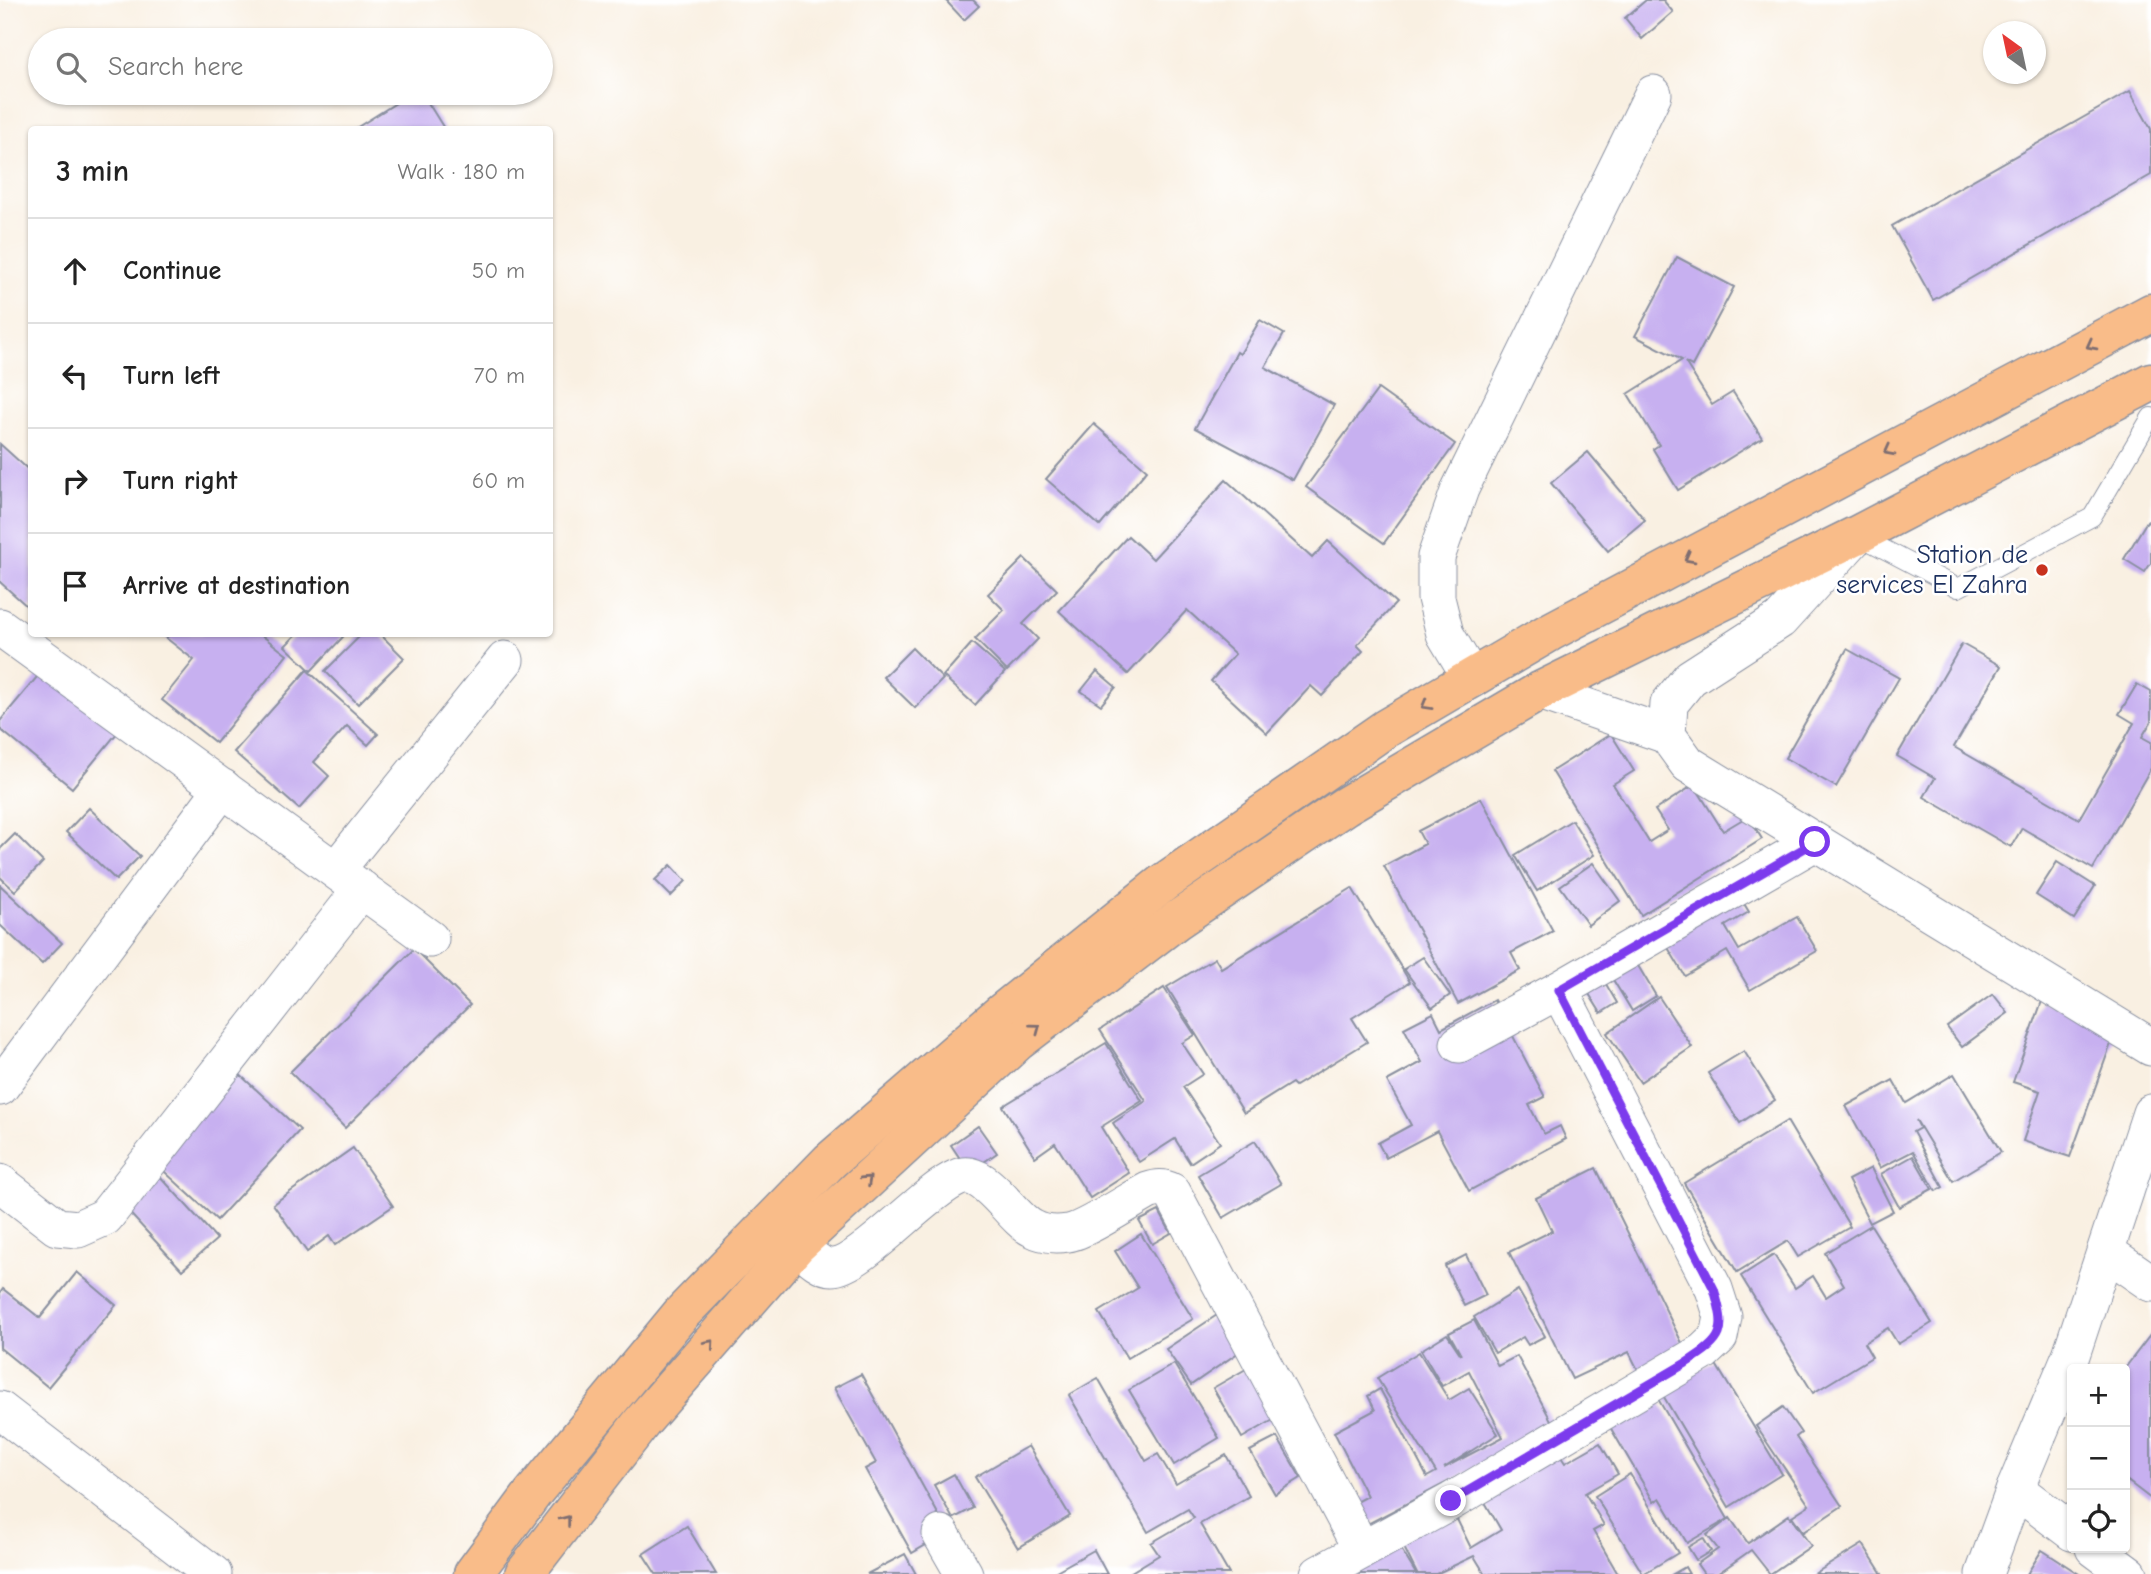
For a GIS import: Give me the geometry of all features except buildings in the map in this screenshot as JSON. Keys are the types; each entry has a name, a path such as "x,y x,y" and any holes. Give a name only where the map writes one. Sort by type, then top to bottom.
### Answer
{"highway":[{"path":"473,1574 533,1493 681,1314 830,1161 1000,1014 1163,883 1385,729 1562,625 2151,313"},
{"path":"524,1574 642,1422 797,1245 1017,1042 1177,920 1345,806 1540,691 1857,535 2151,383"}],"street":[{"path":"1472,679 1444,634 1436,598 1436,557 1460,489 1653,94"},
{"path":"1667,735 1669,704 1690,678 1780,620 1857,535"},
{"path":"0,627 430,939"},
{"path":"0,1183 57,1227 78,1229 105,1217 505,660"},
{"path":"1540,691 1667,735 1688,764 2151,1047"},
{"path":"0,1087 223,788"},
{"path":"1459,1044 1559,990 1815,842"},
{"path":"1319,1574 1451,1501 1662,1378 1703,1352 1719,1337 1723,1317 1714,1289 1559,990"},
{"path":"1984,1574 2015,1489 2071,1356 2151,1113"},
{"path":"797,1245 823,1266 835,1268 858,1256 940,1188 960,1176 978,1177 1031,1228 1053,1235 1072,1233 1148,1191 1167,1189 1172,1192 1362,1550"},
{"path":"2106,1252 2151,1283"},
{"path":"0,1410 213,1574"},
{"path":"2015,1489 2067,1528"},
{"path":"941,1534 964,1574"},
{"path":"2101,1553 2129,1574"}],"lane":[{"path":"1857,535 1958,588 2092,517 2151,418"}],"place":[{"name":"Station de services El Zahra","path":"2042,570"}],"route":[{"path":"1451,1501 1686,1363 1719,1337 1723,1317 1714,1289 1559,990 1815,842"}]}
